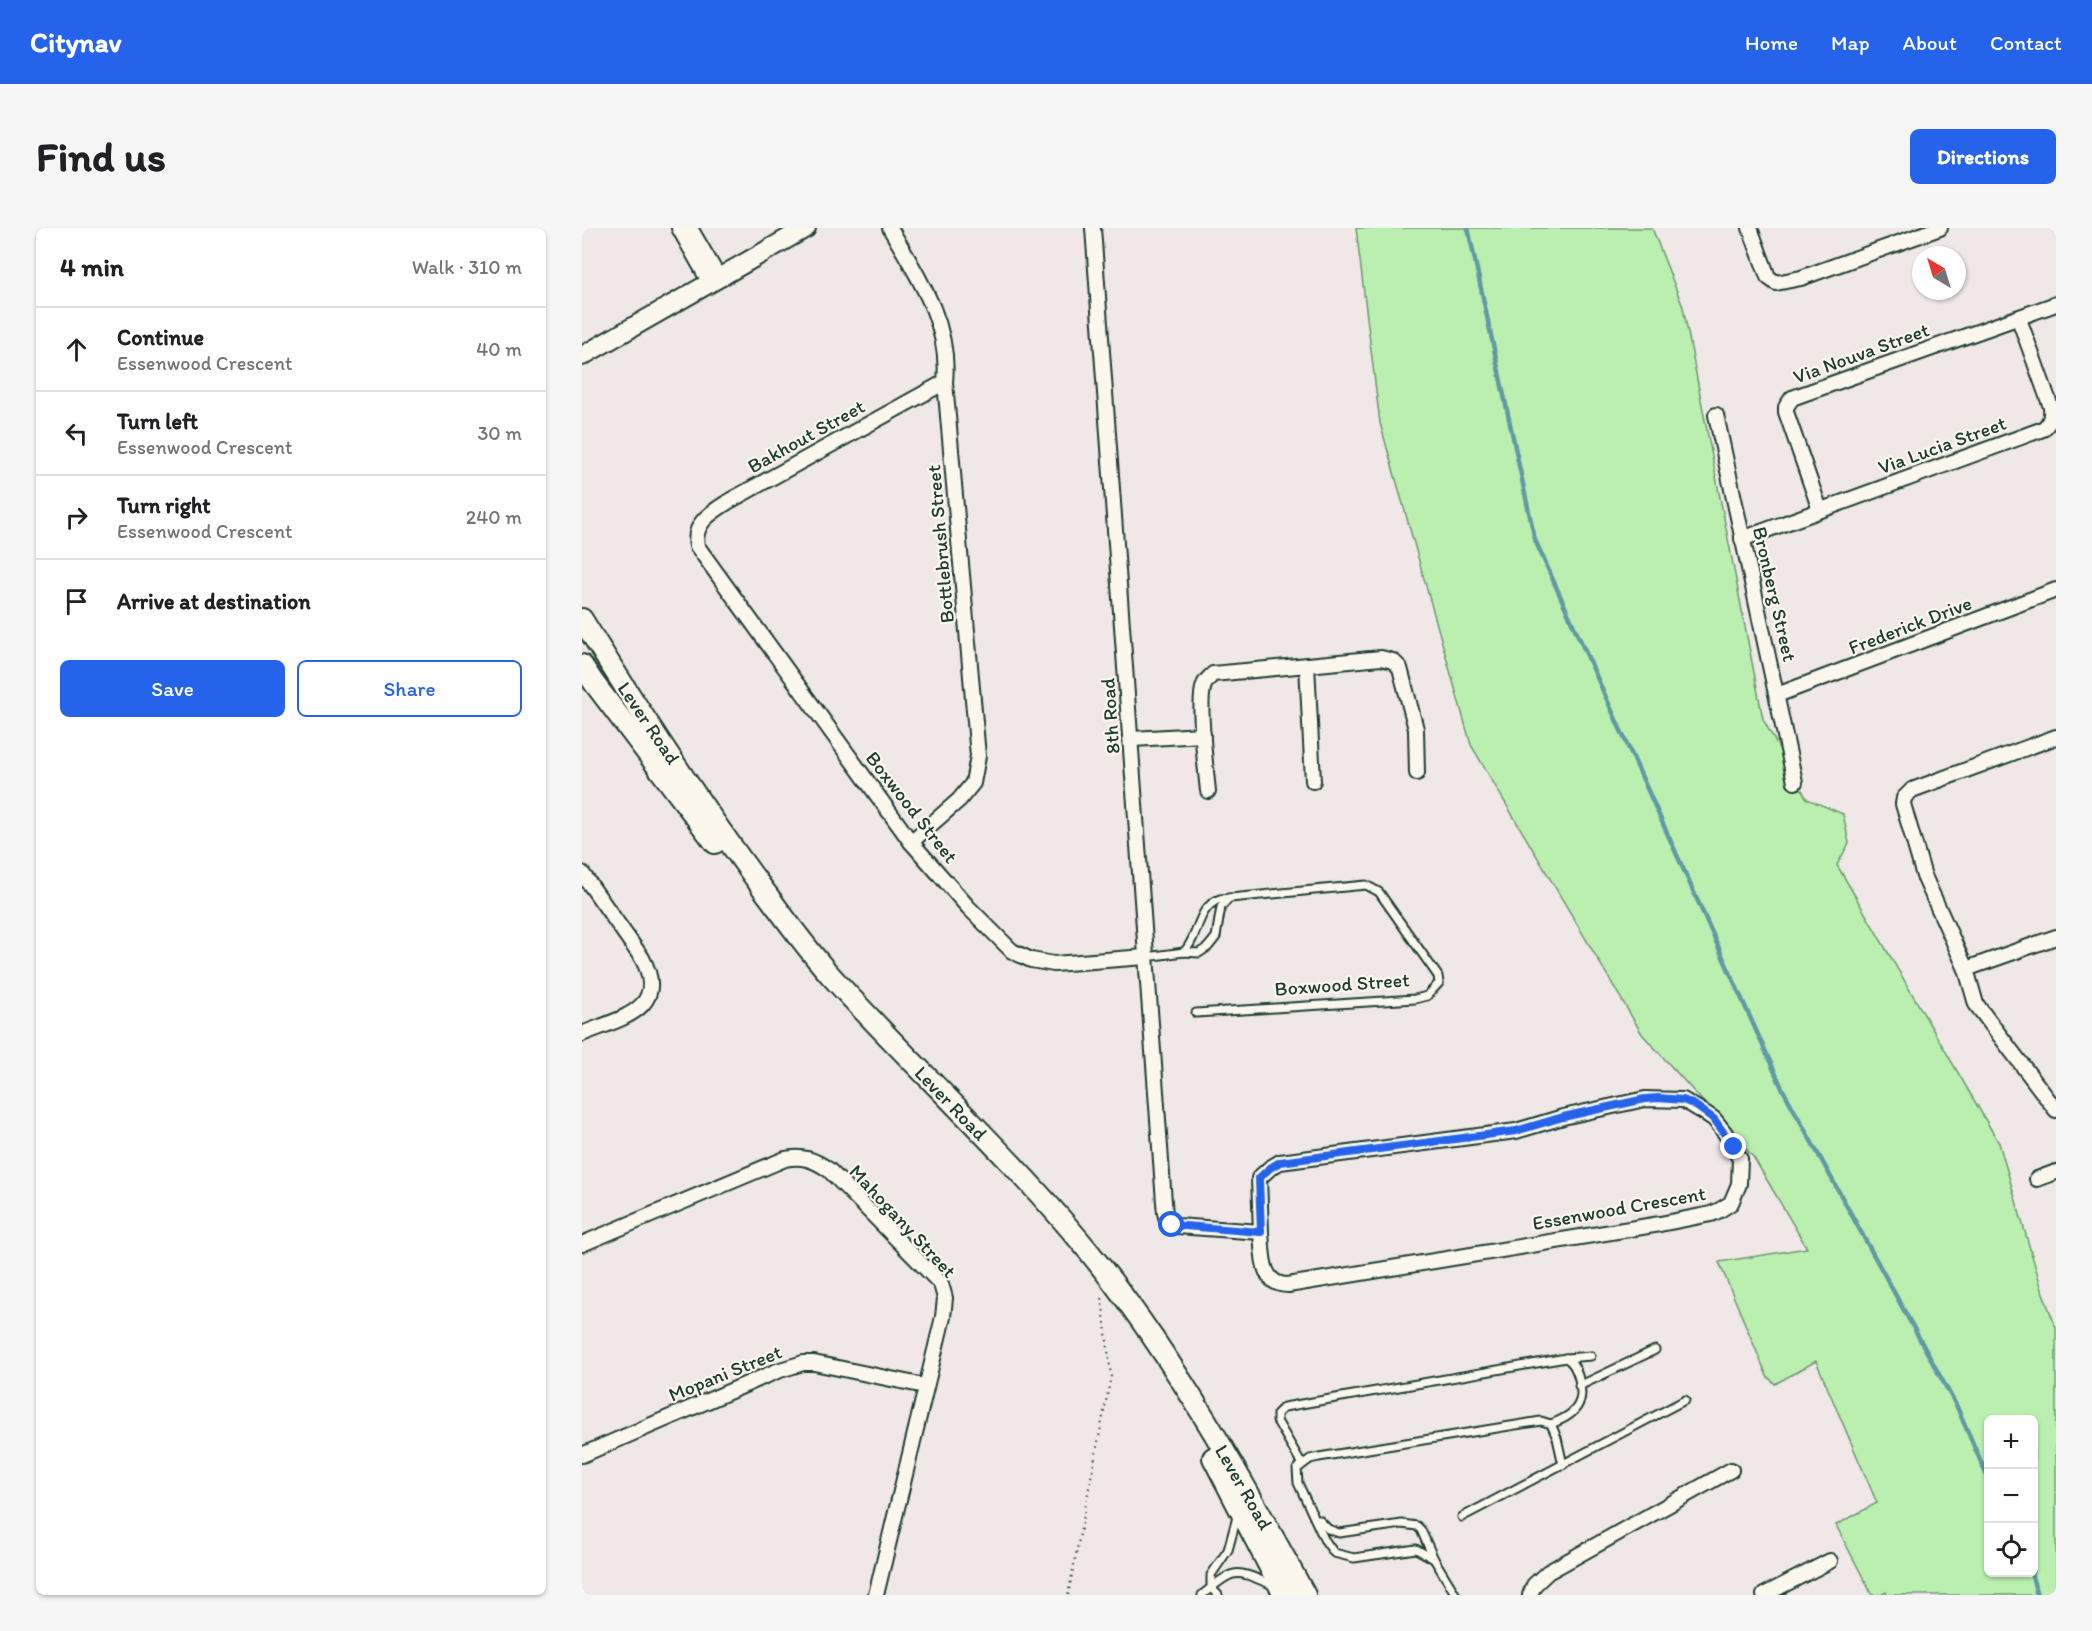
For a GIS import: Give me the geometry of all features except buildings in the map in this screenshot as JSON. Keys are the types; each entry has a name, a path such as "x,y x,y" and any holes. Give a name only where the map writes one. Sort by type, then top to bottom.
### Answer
{"main road":[{"name":"Lever Road","path":"582,619 731,846 811,952 1068,1227 1138,1316 1186,1387 1264,1519 1305,1595"},
{"name":"Lever Road","path":"582,665 663,776 806,958 868,1028 1043,1210 1099,1274 1180,1393 1282,1591"}],"street":[{"path":"679,228 715,280"},
{"path":"690,228 715,280"},
{"path":"583,354 806,228"},
{"name":"Bottlebrush Street","path":"890,228 922,283 935,311 945,351 945,382 977,744 977,768 973,783 959,800 911,842"},
{"name":"8th Road","path":"1093,228 1165,1215 1172,1225 1261,1232"},
{"path":"1750,228 1768,277 1776,283 1801,278 1940,228"},
{"name":"Via Nouva Street","path":"1820,510 1786,412 1786,407 1792,398 2056,304"},
{"name":"Via Lucia Street","path":"1742,539 2048,426 2051,419 2051,407 2019,319"},
{"name":"Bakhout Street","path":"696,534 703,520 731,500 945,382"},
{"name":"Bronberg Street","path":"1716,415 1795,782"},
{"name":"Boxwood Street","path":"696,534 697,546 701,553 911,842 968,907 1012,951 1023,958 1054,964 1145,957"},
{"name":"Frederick Drive","path":"1777,696 2056,590"},
{"path":"1208,791 1203,735 1203,686 1213,674 1381,658 1397,664 1404,684 1416,729 1417,774"},
{"path":"1307,665 1313,781"},
{"path":"1132,739 1203,735"},
{"path":"2056,737 1912,790 1904,798 1903,810 1924,876 1966,969 1972,993 1979,1008 2056,1110"},
{"path":"582,873 642,958 650,972 651,982 650,994 643,1005 582,1034"},
{"path":"1966,969 2056,936"},
{"name":"Essenwood Crescent","path":"1645,1099 1683,1100 1693,1104 1714,1119 1740,1158 1739,1184 1734,1197 1729,1205 1712,1214 1288,1285 1274,1283 1268,1276 1263,1258 1261,1232 1259,1178 1280,1162 1516,1131 1563,1117 1645,1099"},
{"name":"Mahogany Street","path":"582,1245 795,1156 817,1161 837,1178 937,1280 944,1290 943,1317 876,1595"},
{"path":"2037,1179 2056,1172"},
{"name":"Mopani Street","path":"582,1455 777,1371 803,1363 859,1371 925,1386"},
{"path":"1530,1595 1534,1585 1548,1572 1731,1470"},
{"path":"1764,1595 1830,1561"}],"lane":[{"name":"Boxwood Street","path":"1184,952 1191,945 1208,905 1220,899 1361,885 1379,892 1433,967 1439,983 1427,996 1415,999 1196,1014"},
{"name":"Boxwood Street","path":"1145,957 1184,952 1199,953 1216,937 1221,907 1229,898"},
{"path":"1580,1386 1655,1350"},
{"path":"1302,1464 1277,1421 1277,1414 1284,1407 1566,1358 1591,1356"},
{"path":"1551,1424 1570,1414 1581,1401 1580,1386 1574,1365 1566,1358"},
{"path":"1462,1517 1685,1400"},
{"path":"1434,1559 1416,1550 1363,1557 1344,1557 1334,1553 1329,1548 1298,1483 1297,1470 1310,1459 1544,1421 1551,1424 1557,1438 1563,1465"},
{"path":"1218,1595 1211,1588 1210,1579 1228,1550 1238,1508"},
{"path":"1315,1517 1328,1529 1339,1533 1402,1524 1417,1526 1456,1595"},
{"path":"1202,1595 1225,1576 1239,1573 1282,1591"}],"path":[{"path":"1068,1595 1111,1376 1099,1274"}],"green space":[{"path":"1356,228 1652,228 1683,307 1763,719 1807,799 1843,814 1849,843 1837,865 1999,1143 2043,1293 2056,1328 2056,1595 1887,1595 1886,1592 1881,1595 1872,1595 1836,1525 1877,1503 1816,1361 1775,1384 1767,1376 1719,1262 1807,1248 1754,1158 1642,1034 1471,745 1380,423"}],"waterway":[{"path":"1468,228 1535,540 1782,1088 1957,1407 1984,1469"},
{"path":"2032,1577 2037,1595"}],"route":[{"path":"1172,1225 1261,1232 1259,1178 1280,1162 1516,1131 1563,1117 1645,1099 1683,1100 1693,1104 1714,1119 1734,1147"}]}
